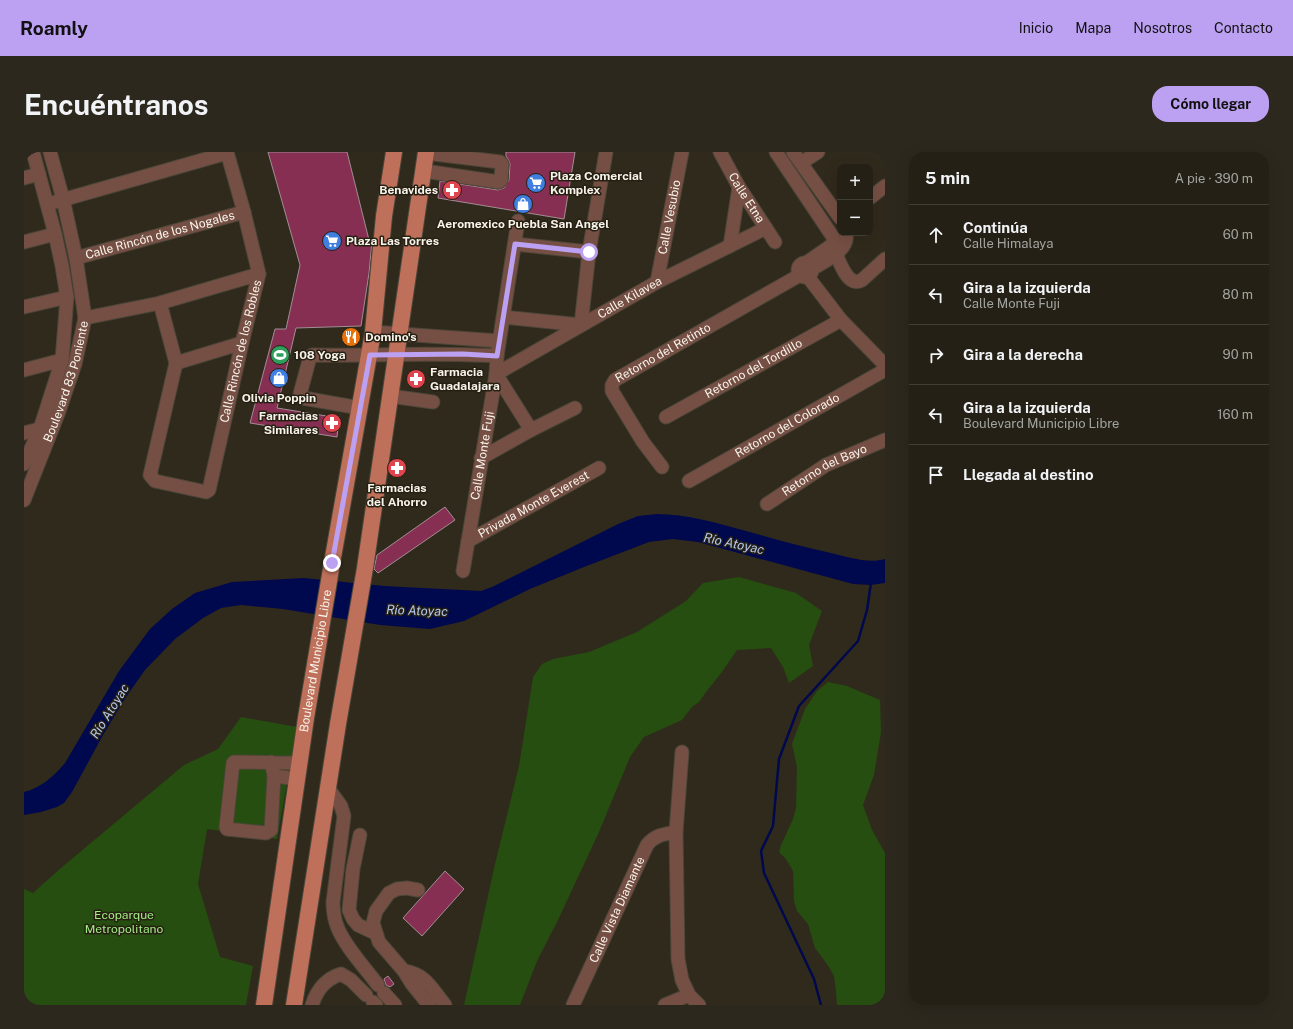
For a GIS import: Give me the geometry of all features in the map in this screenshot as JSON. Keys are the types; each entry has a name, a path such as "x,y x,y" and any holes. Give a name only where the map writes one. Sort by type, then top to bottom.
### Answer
{"main road":[{"name":"Boulevard Municipio Libre","path":"264,1005 306,718 332,563 370,355 384,216 394,152"},
{"path":"294,1005 338,724 365,568 426,152"}],"street":[{"name":"Boulevard 83 Poniente","path":"24,464 40,429 62,360 67,297 62,266 48,204 33,152"},
{"name":"Boulevard 83 Poniente","path":"24,500 58,414 75,364 85,318 76,258 63,199 50,152"},
{"path":"48,204 227,152"},
{"name":"Calle Rincón de los Robles","path":"176,363 150,475 155,481 206,492 209,490 259,274 244,212 227,152"},
{"path":"424,171 499,182 501,180 502,164 500,162 426,152"},
{"path":"503,317 581,325 589,252 606,152"},
{"name":"Calle Vesubio","path":"657,282 682,152"},
{"name":"Calle Etna","path":"720,152 739,188 776,242"},
{"path":"776,152 833,236 834,249 847,276 854,282 858,282 885,259"},
{"path":"793,152 837,214"},
{"path":"801,163 818,152"},
{"path":"450,174 451,156"},
{"path":"24,178 39,174"},
{"path":"873,196 885,186"},
{"path":"730,246 739,188"},
{"name":"Calle Rincón de los Nogales","path":"76,258 244,212"},
{"name":"Calle Monte Fuji","path":"463,570 496,374 499,342 518,221"},
{"name":"Calle Kilavea","path":"496,374 657,282 766,228"},
{"path":"24,242 55,234"},
{"path":"834,249 843,246 846,241 846,236"},
{"path":"515,244 589,252"},
{"name":"Retorno del Retinto","path":"662,467 643,442 612,391 612,385 615,380 807,271 834,249"},
{"path":"807,271 841,320 885,365"},
{"path":"85,318 160,302 259,274"},
{"path":"24,307 67,297"},
{"path":"160,302 176,363 242,343"},
{"name":"Retorno del Tordillo","path":"666,417 841,320"},
{"path":"373,332 499,342"},
{"path":"360,408 303,398 300,394 311,356 397,354 463,354 497,356"},
{"path":"24,370 62,360"},
{"name":"Retorno del Colorado","path":"689,480 885,370"},
{"path":"496,374 532,430"},
{"path":"390,396 433,402"},
{"path":"481,458 575,408"},
{"path":"24,433 40,429"},
{"name":"Retorno del Bayo","path":"767,504 826,466 885,440"},
{"name":"Privada Monte Everest","path":"468,541 599,468"},
{"path":"682,752 676,832 678,959 682,980 688,995 699,1005"},
{"path":"271,762 274,776 271,830 266,833 226,828 234,762 271,762 299,771"},
{"path":"274,776 299,771"},
{"path":"328,788 341,806 344,816 333,902 337,927 375,995"},
{"name":"Calle Vista Diamante","path":"573,1005 647,845 652,839 659,835 676,832"},
{"path":"360,835 353,869 349,910 353,919 358,925 375,933"},
{"path":"418,890 407,888 397,889 388,893 376,911 373,923 379,942 404,971 412,984 429,1005"},
{"path":"404,971 415,973 424,979 445,1005"},
{"path":"312,1005 314,997 323,984 334,976 341,974 375,995 395,1005"},
{"path":"665,1005 688,995"}],"green space":[{"path":"739,577 796,593 822,611 809,645 813,666 789,683 783,667 771,648 737,650 699,702 692,707 682,720 644,737 630,757 599,832 537,961 520,1005 464,1005 495,864 519,766 533,677 542,664 553,659 589,652 637,632 686,601 703,583"},
{"path":"828,682 847,686 880,700 881,732 874,775 863,805 872,830 885,853 885,1005 837,1005 834,976 815,948 808,924 797,911 794,901 793,871 786,859 779,852 796,808 797,767 792,744 805,709 817,691"},
{"name":"Ecoparque Metropolitano","path":"241,717 297,727 277,839 207,829 198,884 220,957 253,966 246,1005 24,1005 24,889 33,893 184,765 218,749"}],"water":[{"name":"Río Atoyac","path":"668,514 702,520 799,546 858,559 872,561 885,559 885,583 871,585 853,584 698,542 673,539 649,542 530,589 464,621 430,629 380,625 283,609 241,605 221,608 203,618 175,639 145,670 126,697 103,735 72,792 64,803 41,812 24,815 24,792 36,788 47,781 65,763 119,671 150,629 172,609 195,593 232,582 304,578 384,586 481,591 492,587 618,524 638,516"}],"building":[{"name":"Plaza Las Torres","path":"268,152 347,152 369,240 372,241 361,326 296,328 277,408 339,418 337,437 250,423 275,329 286,329 300,265"},
{"name":"Plaza Comercial Komplex","path":"506,152 575,152 564,219 438,198 440,181 498,190 504,188 509,180 510,164 506,156"},
{"path":"445,507 455,520 378,573 374,569 377,555"},
{"path":"445,871 464,889 422,936 403,918"},
{"path":"388,976 394,984 390,987 386,985 384,979"}],"waterway":[{"path":"821,1005 814,979 764,873 761,851 773,826 779,759 799,706 858,641 867,610 871,583"}],"place":[{"name":"Plaza Comercial Komplex","path":"536,183"},
{"name":"Benavides","path":"452,190"},
{"name":"Aeromexico Puebla San Angel","path":"523,204"},
{"name":"Plaza Las Torres","path":"332,241"},
{"name":"Domino's","path":"351,337"},
{"name":"108 Yoga","path":"280,355"},
{"name":"Olivia Poppin","path":"279,378"},
{"name":"Farmacia Guadalajara","path":"416,379"},
{"name":"Farmacias Similares","path":"332,423"},
{"name":"Farmacias del Ahorro","path":"397,468"}],"route":[{"path":"332,563 370,355 463,354 497,356 515,244 589,252"}]}
